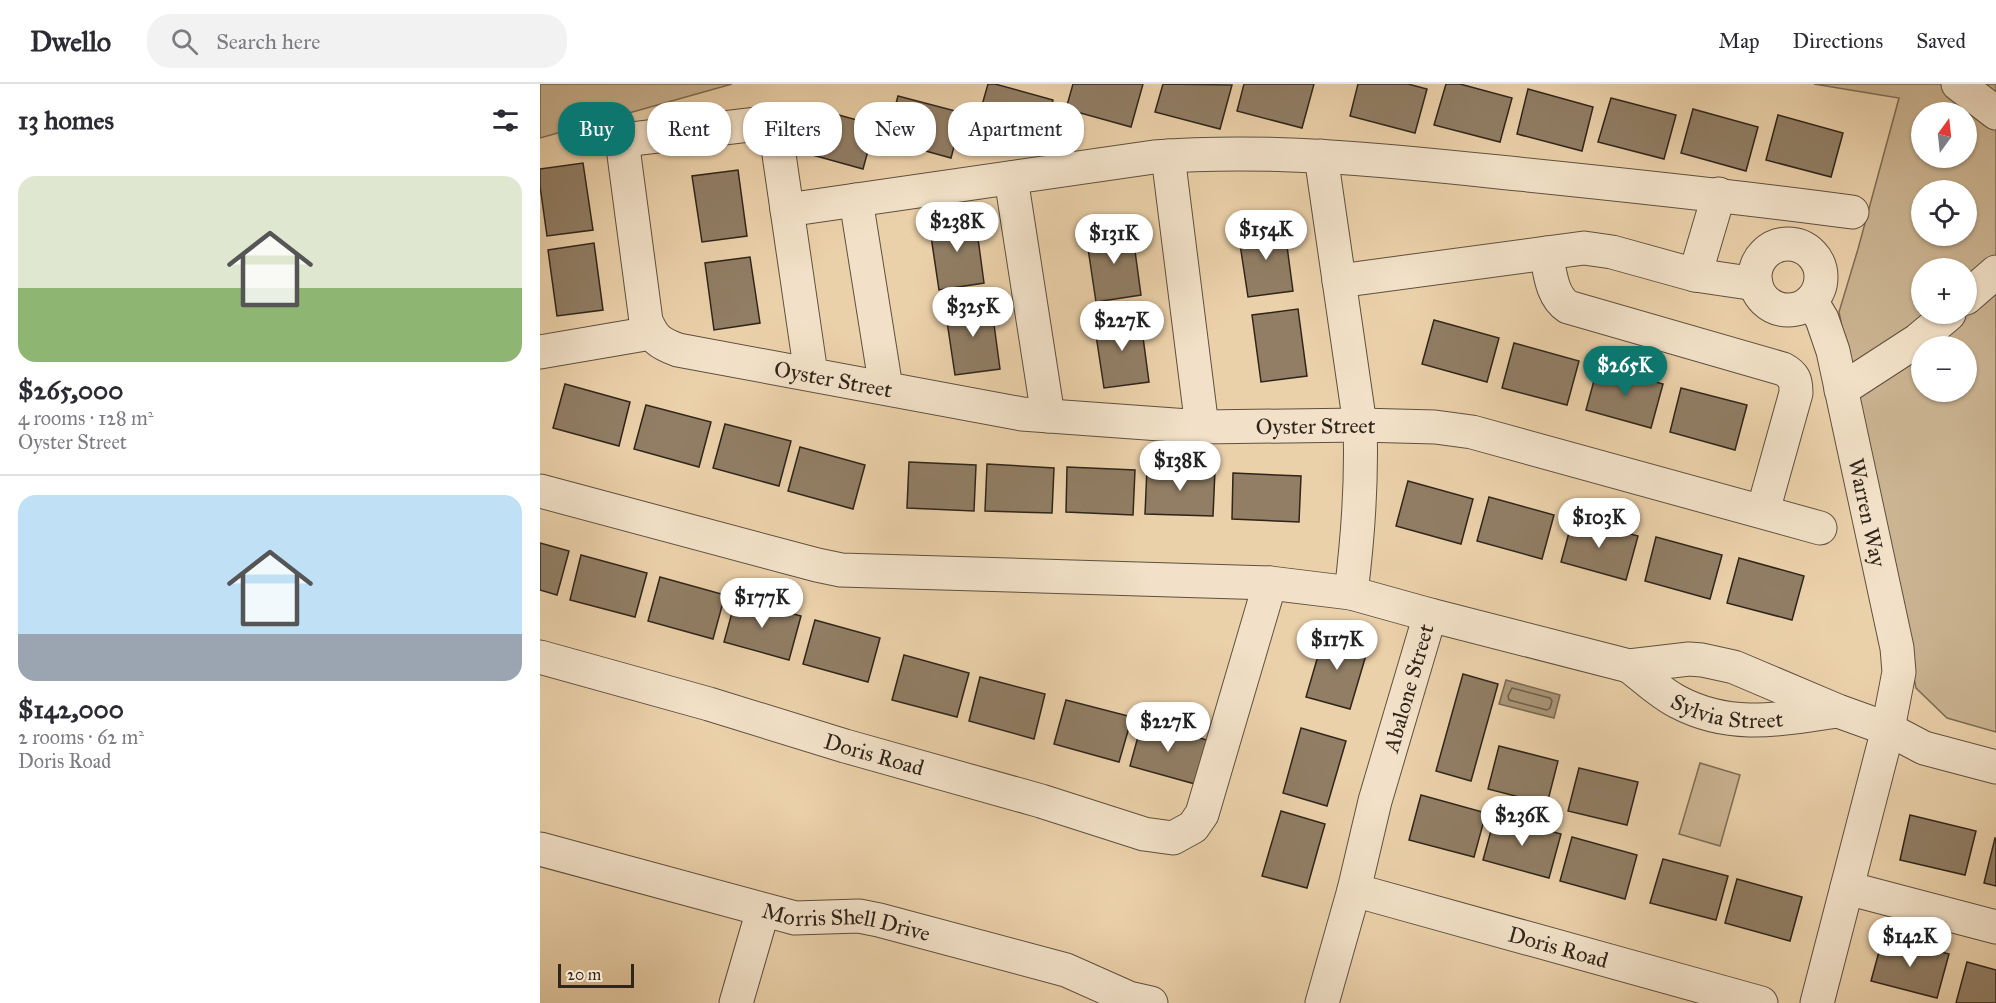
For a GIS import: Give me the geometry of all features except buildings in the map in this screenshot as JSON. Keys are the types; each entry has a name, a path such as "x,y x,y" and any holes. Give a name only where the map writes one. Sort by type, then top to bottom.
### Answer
{"street":[{"path":"1958,84 1996,113"},
{"path":"656,338 646,321 624,155 626,145 632,139 757,124 768,126 776,134 811,374"},
{"path":"787,210 1168,156 1204,154 1347,156 1719,194 1851,212"},
{"path":"1168,156 1202,427"},
{"path":"1321,156 1360,425 1361,452 1356,556 1351,592"},
{"path":"1011,178 1047,416"},
{"path":"1695,275 1719,194"},
{"path":"856,200 886,388"},
{"path":"1782,245 1793,245 1812,254 1818,263 1821,283 1811,301 1801,308 1790,310 1779,309 1768,304 1756,284 1758,264 1764,255 1782,245"},
{"path":"1339,281 1584,248 1598,249 1695,275 1756,284"},
{"path":"1546,253 1556,295 1561,303 1568,307 1783,369 1791,374 1796,381 1796,393 1763,511"},
{"path":"1977,288 1996,272"},
{"name":"Warren Way","path":"1811,301 1828,334 1898,648 1899,672 1888,729"},
{"path":"1840,390 1918,340 1937,324"},
{"name":"Oyster Street","path":"540,352 656,338 678,350 1022,414 1202,427 1360,425 1435,427 1472,432 1820,528"},
{"name":"Abalone Street","path":"540,491 841,570 1270,583 1351,592 1430,615 1376,801 1322,1003"},
{"name":"Doris Road","path":"540,657 1041,801 1144,834 1173,838 1193,827 1202,814 1270,583"},
{"name":"Sylvia Street","path":"1430,615 1629,666 1689,659 1734,667 1838,711 1888,729 1924,748 1996,767"},
{"name":"Sylvia Street","path":"1629,666 1678,702 1724,719 1764,721 1838,711"},
{"path":"1817,1003 1888,729"},
{"name":"Morris Shell Drive","path":"540,849 795,918 859,916 879,921 1066,970 1129,998 1151,1003"},
{"path":"1846,888 1996,927"},
{"name":"Doris Road","path":"1354,890 1761,1003"},
{"path":"736,1003 763,909"}],"shaded area":[{"path":"540,84 732,84 668,102 647,102 647,108 635,111 635,102 558,102 558,133 540,138"},
{"path":"1814,84 1996,84 1996,732 1947,718 1916,688 1839,312 1899,98"},
{"path":"1700,763 1740,775 1720,846 1679,834"}],"water":[{"path":"1506,680 1560,695 1554,718 1499,704"}]}
